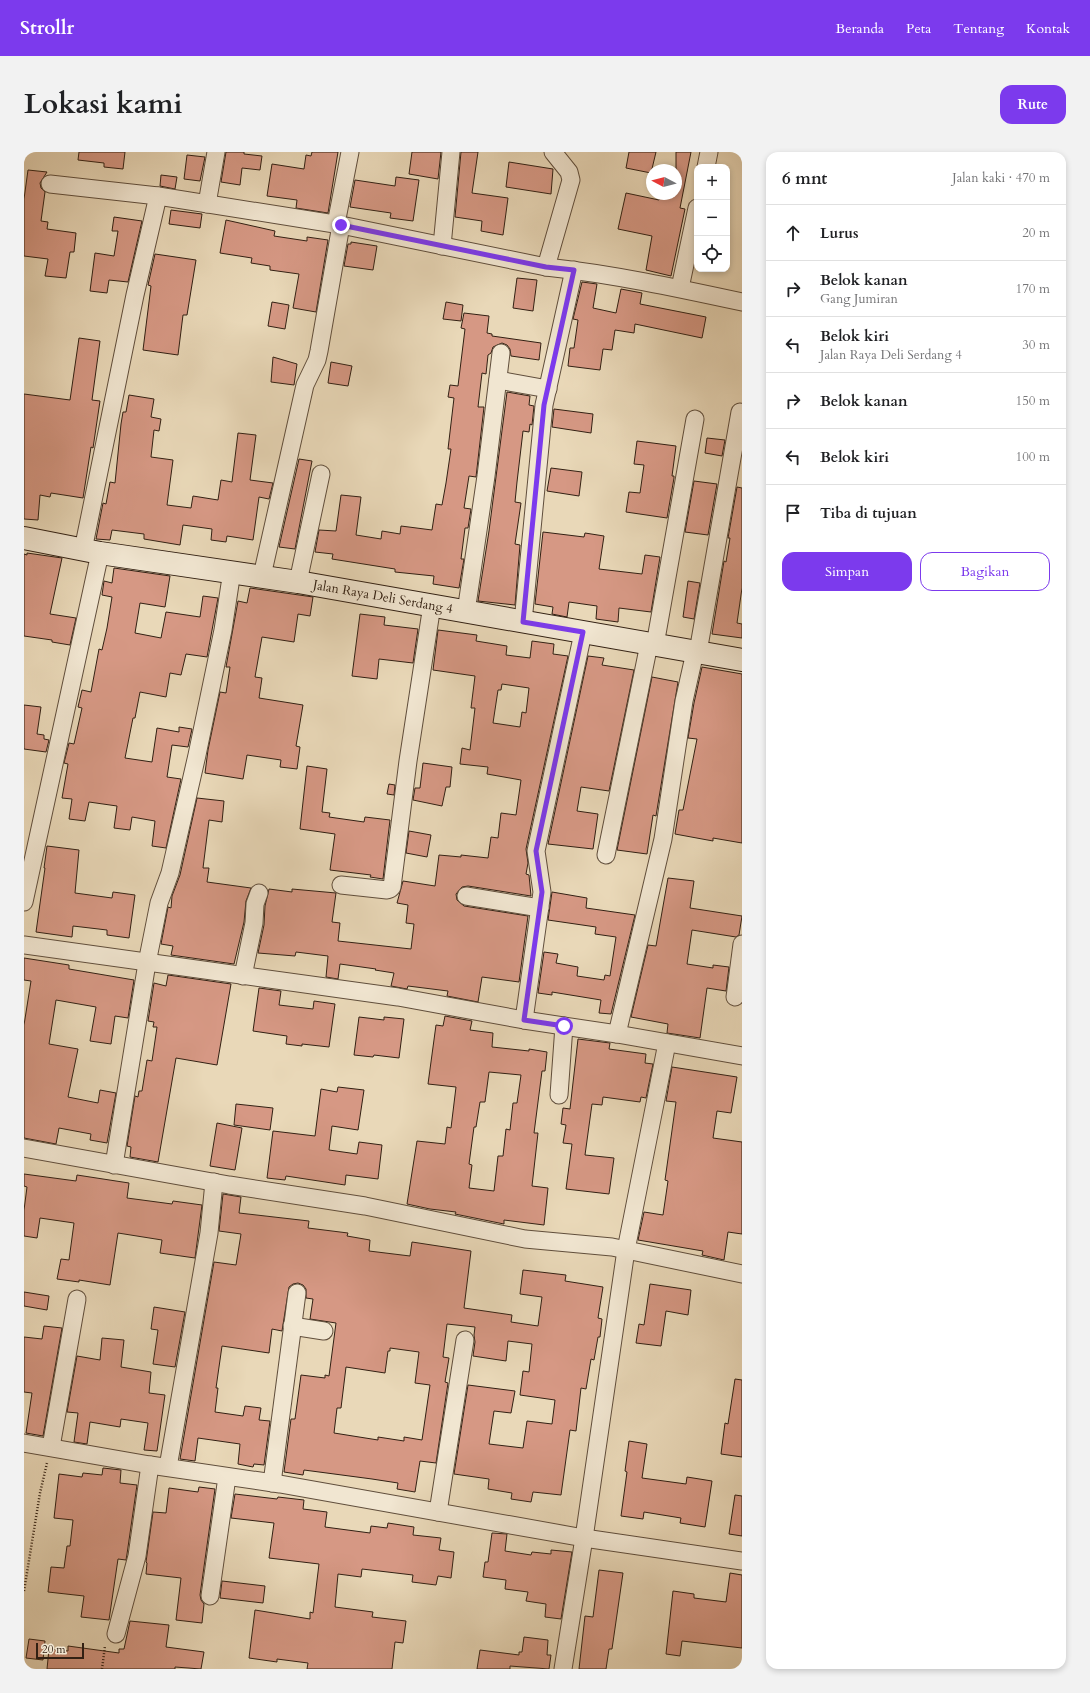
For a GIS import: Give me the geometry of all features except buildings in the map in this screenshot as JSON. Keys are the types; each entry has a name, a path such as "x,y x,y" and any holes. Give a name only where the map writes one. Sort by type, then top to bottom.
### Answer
{"street":[{"path":"207,204 216,152"},
{"path":"262,576 304,385 319,351 350,152"},
{"path":"442,246 451,152"},
{"path":"546,267 571,180 570,172 553,152"},
{"path":"707,164 709,152"},
{"path":"50,184 158,196 339,225 546,267 574,270 680,288 742,302"},
{"path":"24,902 91,551 135,295 158,196"},
{"path":"680,288 694,222"},
{"path":"523,622 544,405 574,270"},
{"path":"466,612 486,476 501,353"},
{"path":"498,380 548,389"},
{"path":"617,1034 663,839 684,701 697,652 740,412"},
{"path":"606,854 652,644 695,419"},
{"path":"298,582 321,474"},
{"name":"Jalan Raya Deli Serdang 4","path":"24,538 91,551 298,582 742,660"},
{"path":"114,1165 147,963 159,903 170,873 197,755 223,630 232,571"},
{"path":"341,885 382,890 391,888 408,761 432,606"},
{"path":"524,1020 542,892 536,851 583,632"},
{"path":"242,976 254,923 255,904 259,893"},
{"path":"466,896 540,908"},
{"path":"734,997 742,944"},
{"path":"24,945 398,997 524,1020 617,1034 742,1056"},
{"path":"559,1094 564,1026"},
{"path":"563,1669 584,1538 626,1250 666,1043"},
{"path":"24,1148 114,1165 365,1206 525,1239 626,1250 742,1274"},
{"path":"168,1467 208,1233 214,1182"},
{"path":"272,1483 297,1293"},
{"path":"51,1448 77,1299"},
{"path":"292,1326 324,1331"},
{"path":"438,1512 465,1340"},
{"path":"24,1443 150,1465 272,1483 584,1538 742,1561"},
{"path":"116,1634 137,1556 150,1465"},
{"path":"210,1596 227,1477"}],"path":[{"path":"24,1591 40,1493 51,1448"},
{"path":"102,1669 106,1644 116,1634"}],"route":[{"path":"341,225 546,267 574,270 544,405 523,622 583,632 536,851 542,892 524,1020 564,1026"}]}
